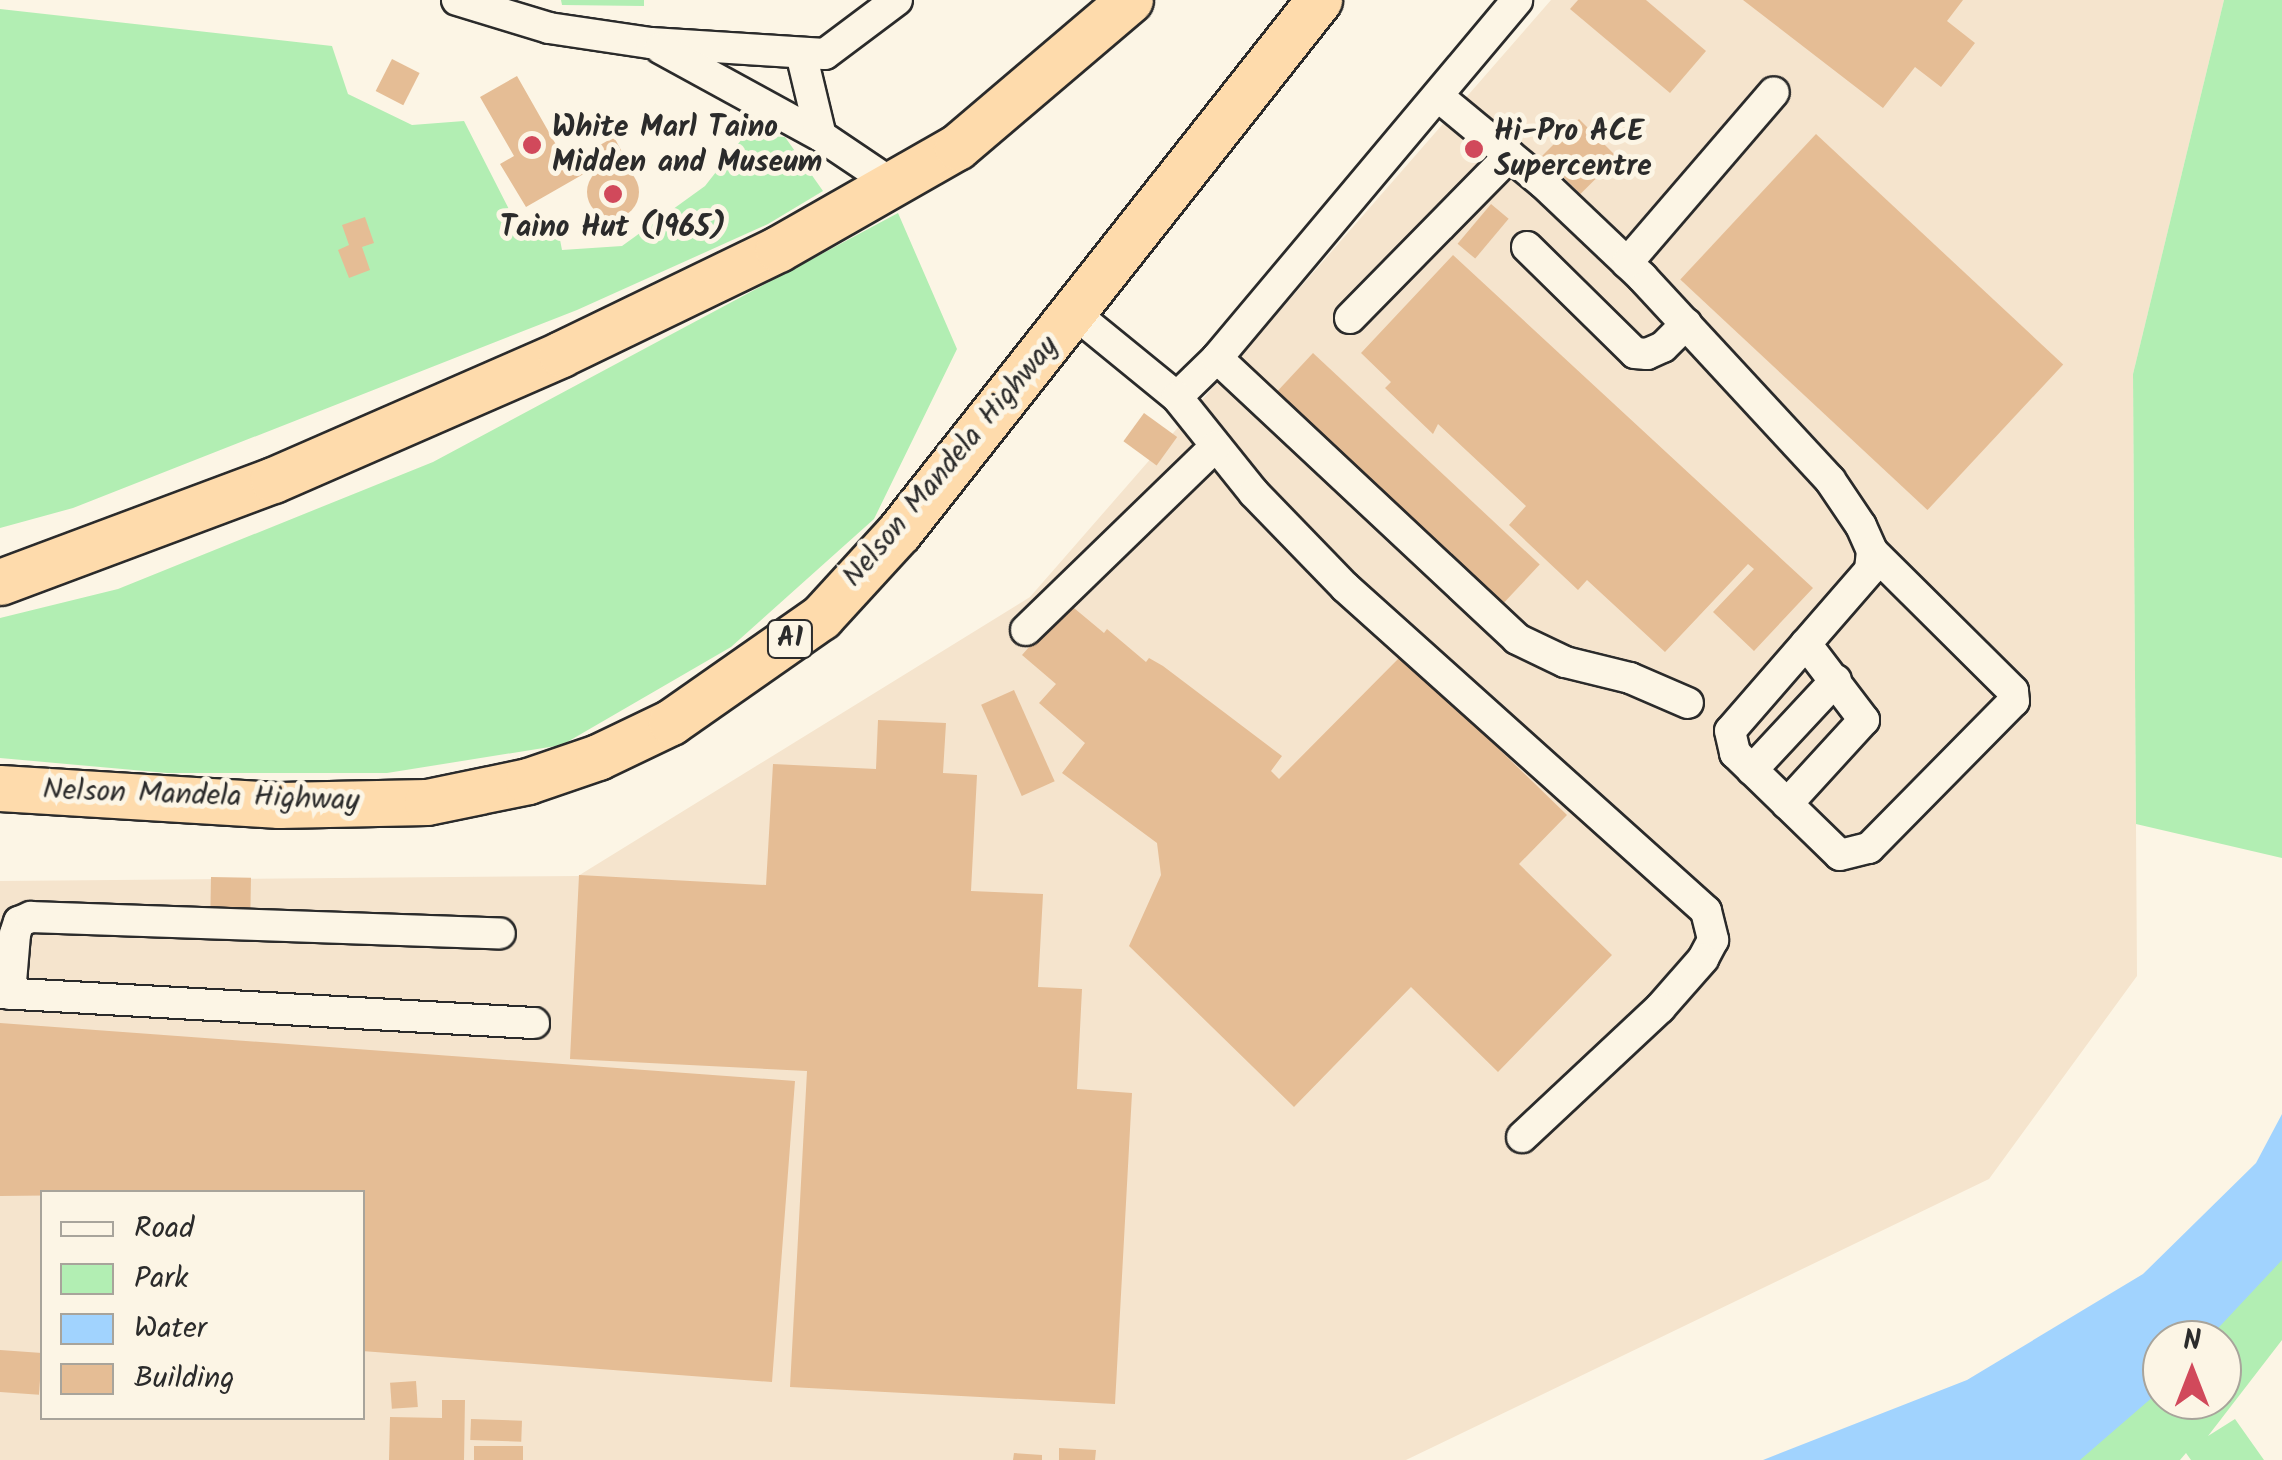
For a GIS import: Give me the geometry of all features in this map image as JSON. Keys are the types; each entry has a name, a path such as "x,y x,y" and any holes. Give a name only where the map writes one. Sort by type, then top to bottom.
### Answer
{"highway":[{"path":"0,582 273,480 561,354 778,249 957,148 1130,0"},
{"name":"Nelson Mandela Highway","path":"0,788 280,805 427,802 528,781 598,757 671,722 821,616 899,532 1320,0"}],"lane":[{"path":"456,0 549,28 651,43 825,54 897,0"},
{"path":"1177,397 1217,358 1517,0"},
{"path":"651,43 821,136 894,185"},
{"path":"801,53 821,136"},
{"path":"1627,262 1774,92"},
{"path":"1439,97 1510,155 1627,262 1830,480 1872,552 2013,691 2013,705 1868,848 1840,855 1735,753 1730,731 1870,570 1872,552"},
{"path":"1350,318 1510,155"},
{"path":"1527,247 1635,353 1647,354 1663,347 1686,324"},
{"path":"1074,313 1177,397 1254,494 1345,587 1706,912 1713,940 1703,959 1660,1008 1522,1137"},
{"path":"1217,358 1517,639 1565,662 1630,678 1688,703"},
{"path":"1026,630 1216,446"},
{"path":"1787,804 1864,720 1806,644"},
{"path":"1752,770 1836,680"},
{"path":"500,933 31,916 20,922 15,934 5,993 534,1023"}],"shaded area":[{"path":"1551,0 2224,0 2133,374 2137,976 1989,1179 1406,1460 0,1460 0,881 578,876 1030,597"}],"green space":[{"path":"561,0 644,0 644,6 562,5"},
{"path":"2224,0 2282,0 2282,858 2136,824 2133,374"},
{"path":"0,9 332,46 348,94 412,125 464,121 515,221 556,219 562,250 622,246 705,186 745,135 785,137 823,191 768,224 577,310 73,508 0,528"},
{"path":"898,213 957,349 874,519 731,647 562,745 387,773 167,773 0,758 0,618 118,589 433,462"},
{"path":"2282,1259 2282,1340 2242,1392 2242,1320 2219,1320"},
{"path":"2142,1395 2142,1420 2220,1420 2208,1436 2236,1420 2264,1460 2191,1460 2186,1453 2180,1460 2075,1460"}],"water":[{"path":"2282,1114 2282,1260 2226,1320 2142,1320 2142,1406 2080,1460 1763,1460 1967,1380 2143,1274 2256,1163"}],"building":[{"path":"1578,0 1646,0 1706,51 1670,93 1570,9"},
{"path":"1743,0 1963,0 1947,21 1975,43 1941,87 1915,67 1883,108"},
{"path":"392,59 420,73 403,105 376,91"},
{"name":"White Marl Taino Midden and Museum","path":"517,76 567,164 614,137 622,152 526,207 500,164 514,156 480,97"},
{"path":"1579,119 1617,157 1580,194 1542,156"},
{"path":"1816,134 2063,365 1927,510 1680,280"},
{"name":"Taino Hut (1965)","path":"613,166 631,174 639,192 631,210 613,218 595,210 587,192 595,174"},
{"path":"1491,204 1509,219 1475,259 1458,244"},
{"path":"365,217 374,243 362,247 370,270 349,278 338,250 349,245 342,225"},
{"path":"1453,255 1813,588 1754,651 1713,612 1754,569 1748,564 1665,652 1587,580 1578,590 1509,525 1526,506 1438,424 1433,434 1385,388 1391,382 1361,353"},
{"path":"1313,353 1540,564 1501,606 1274,395"},
{"path":"1144,413 1177,437 1157,465 1123,441"},
{"path":"1068,603 1146,662 1149,658 1163,666 1282,756 1271,771 1279,779 1402,655 1567,815 1519,864 1612,955 1498,1072 1411,987 1294,1107 1129,946 1161,875 1157,843 1062,773 1085,743 1039,703 1056,684 1022,655"},
{"path":"1014,690 1055,781 1022,796 981,705"},
{"path":"878,720 946,723 943,773 977,775 971,891 1043,894 1038,987 1082,989 1077,1089 1132,1093 1115,1404 790,1387 807,1071 570,1059 579,875 766,885 773,764 876,769"},
{"path":"211,877 251,878 250,912 210,911"},
{"path":"0,1023 795,1081 772,1382 365,1351 365,1190 40,1190 40,1196 0,1196"},
{"path":"0,1350 40,1353 39,1395 0,1392"},
{"path":"416,1381 418,1407 392,1409 390,1383"},
{"path":"442,1400 465,1400 464,1460 389,1460 390,1417 442,1418"},
{"path":"471,1419 522,1421 521,1442 470,1440"},
{"path":"474,1446 523,1446 523,1460 474,1460"},
{"path":"1059,1448 1096,1450 1095,1460 1059,1460"},
{"path":"1014,1453 1042,1455 1042,1460 1013,1460"}],"place":[{"name":"White Marl Taino Midden and Museum","path":"532,145"},
{"name":"Hi-Pro ACE Supercentre","path":"1474,149"},
{"name":"Taino Hut (1965)","path":"613,194"}]}
